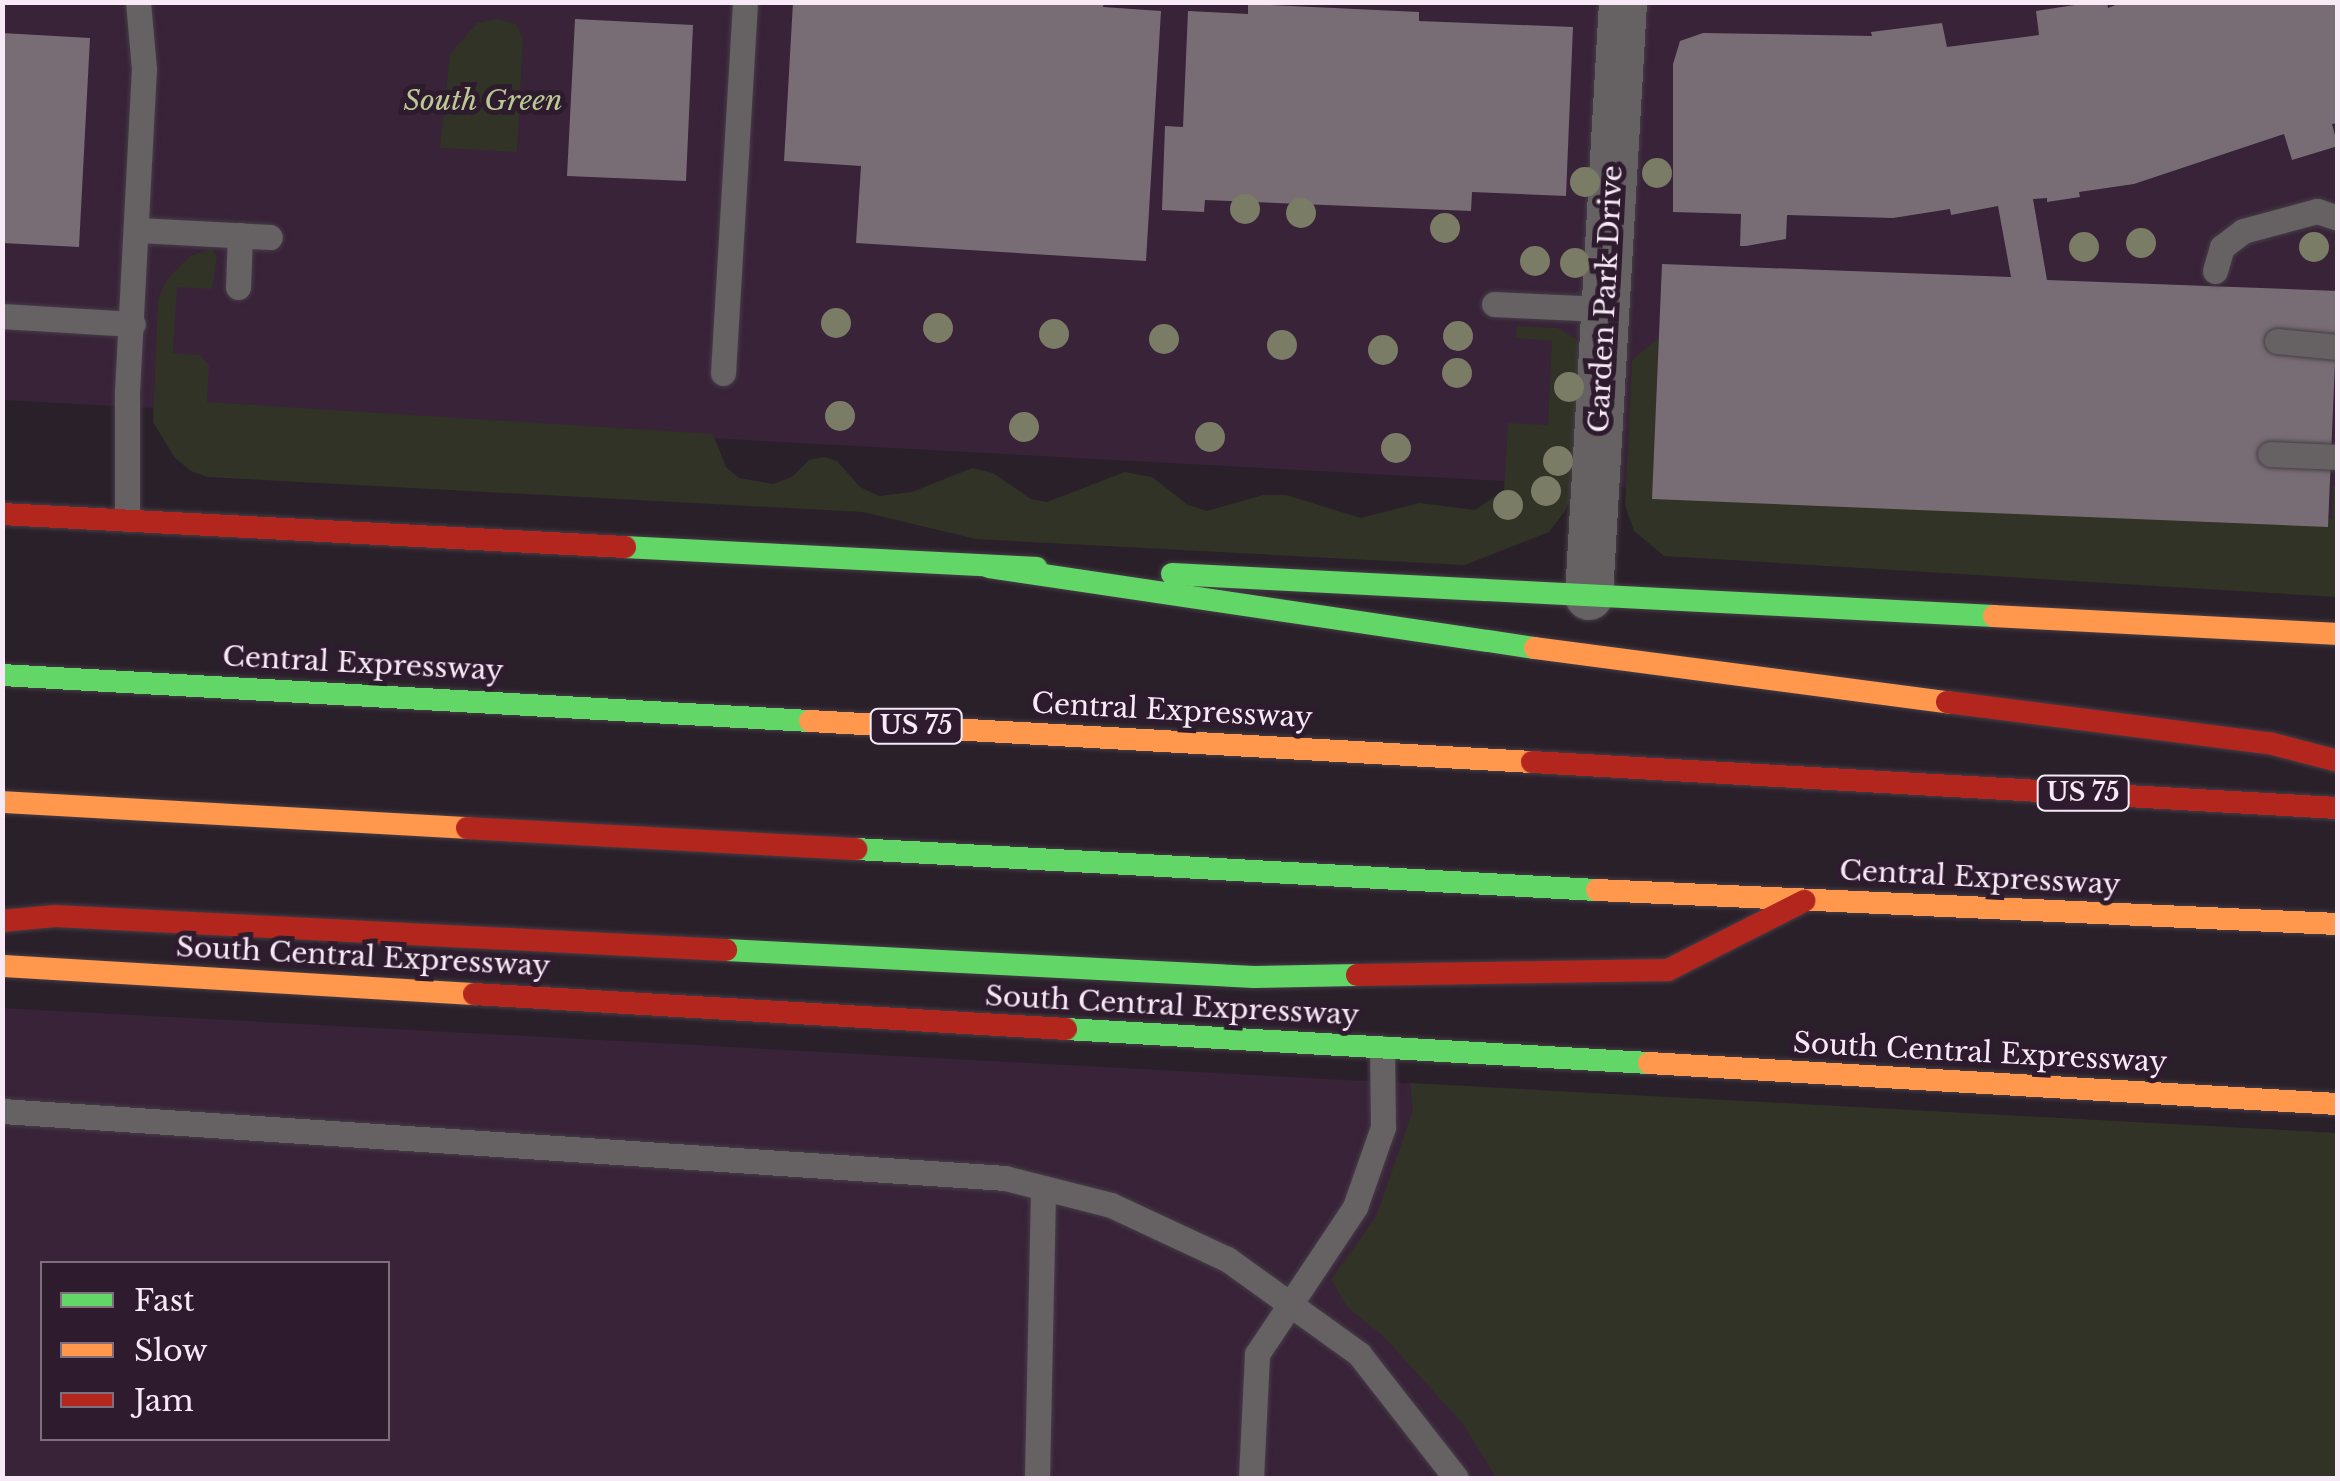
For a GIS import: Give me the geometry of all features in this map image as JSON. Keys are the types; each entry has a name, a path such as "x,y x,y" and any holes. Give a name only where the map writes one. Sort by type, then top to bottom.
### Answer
{"main road":[{"path":"2,514 2338,634"},
{"path":"989,567 1492,644 2269,743 2338,762"},
{"name":"Central Expressway","path":"2,674 2338,808"},
{"name":"Central Expressway","path":"2,802 1807,900 2338,924"},
{"path":"2,920 54,916 1254,976 1668,970 1807,900"},
{"name":"South Central Expressway","path":"2,966 2338,1104"}],"street":[{"name":"Garden Park Drive","path":"1589,596 1623,2"}],"lane":[{"path":"127,520 144,69 138,2"},
{"path":"723,373 746,2"},
{"path":"2215,270 2222,247 2242,232 2317,211 2338,218"},
{"path":"139,230 270,237"},
{"path":"238,287 240,235"},
{"path":"1494,304 1606,309"},
{"path":"2,316 132,324"},
{"path":"2276,341 2338,347"},
{"path":"2270,454 2338,457"},
{"path":"1251,1478 1257,1354 1356,1206 1383,1126 1382,1048"},
{"path":"2,1111 1006,1178 1112,1205 1227,1259 1359,1354 1456,1478"},
{"path":"1037,1478 1042,1188"}],"shaded area":[{"path":"2,3 2337,3 2337,526 3,400"},
{"path":"2,1008 2337,1133 2337,1478 3,1478"}],"green space":[{"name":"South Green","path":"497,19 516,24 523,39 517,152 440,148 450,54 477,23"},
{"path":"211,249 217,256 212,289 177,287 173,353 200,355 209,365 207,402 713,434 726,467 739,478 773,484 792,477 809,460 824,457 837,461 860,487 879,496 912,492 972,468 993,473 1031,499 1047,502 1125,472 1152,477 1188,505 1207,511 1263,495 1286,495 1361,518 1419,503 1475,510 1504,490 1508,423 1548,425 1552,341 1516,338 1517,326 1558,328 1576,339 1583,357 1576,485 1565,511 1549,532 1465,565 976,539 863,512 207,477 191,471 175,458 153,422 158,299 167,279 190,256"},
{"path":"1658,338 1654,486 2332,519 2333,486 2337,486 2337,597 1664,556 1634,531 1625,505 1632,360"},
{"path":"1410,1083 2337,1133 2337,1478 1496,1478 1463,1424 1384,1337 1347,1307 1331,1279 1376,1217 1413,1110"}],"building":[{"path":"793,2 1104,2 1103,7 1161,11 1146,261 856,243 861,166 784,161"},
{"path":"2107,2 2108,8 2123,2 2338,2 2338,123 2332,124 2338,146 2292,160 2284,134 2134,184 2079,192 2080,197 2047,202 2047,198 2033,199 2047,280 2338,291 2328,527 1652,499 1662,264 2011,277 1998,206 1951,215 1950,209 1893,218 1787,215 1786,239 1746,246 1740,246 1741,214 1673,212 1673,64 1680,41 1703,33 1872,36 1871,32 1942,23 1947,47 2039,35 2036,11"},
{"path":"1248,4 1419,12 1419,21 1573,27 1566,196 1472,192 1471,211 1205,200 1204,212 1162,210 1165,126 1183,127 1188,11 1248,14"},
{"path":"575,19 693,25 686,181 567,176"},
{"path":"2,33 90,38 79,247 2,243"}],"traffic: fast":[{"path":"625,547 1036,568"},
{"path":"989,567 1535,648"},
{"path":"1172,574 1994,616"},
{"path":"2,675 810,721"},
{"path":"856,849 1597,890"},
{"path":"726,950 1254,977 1357,975"},
{"path":"1066,1029 1649,1063"}],"traffic: slow":[{"path":"1994,616 2338,634"},
{"path":"1535,648 1947,702"},
{"path":"810,721 1532,762"},
{"path":"2,802 467,828"},
{"path":"1597,890 2338,924"},
{"path":"2,966 474,994"},
{"path":"1649,1063 2338,1104"}],"traffic: jam":[{"path":"2,514 625,547"},
{"path":"1947,702 2269,743 2338,761"},
{"path":"1532,762 2338,808"},
{"path":"467,828 856,849"},
{"path":"1357,975 1668,970 1804,901"},
{"path":"2,921 55,916 726,950"},
{"path":"474,994 1066,1029"}]}
